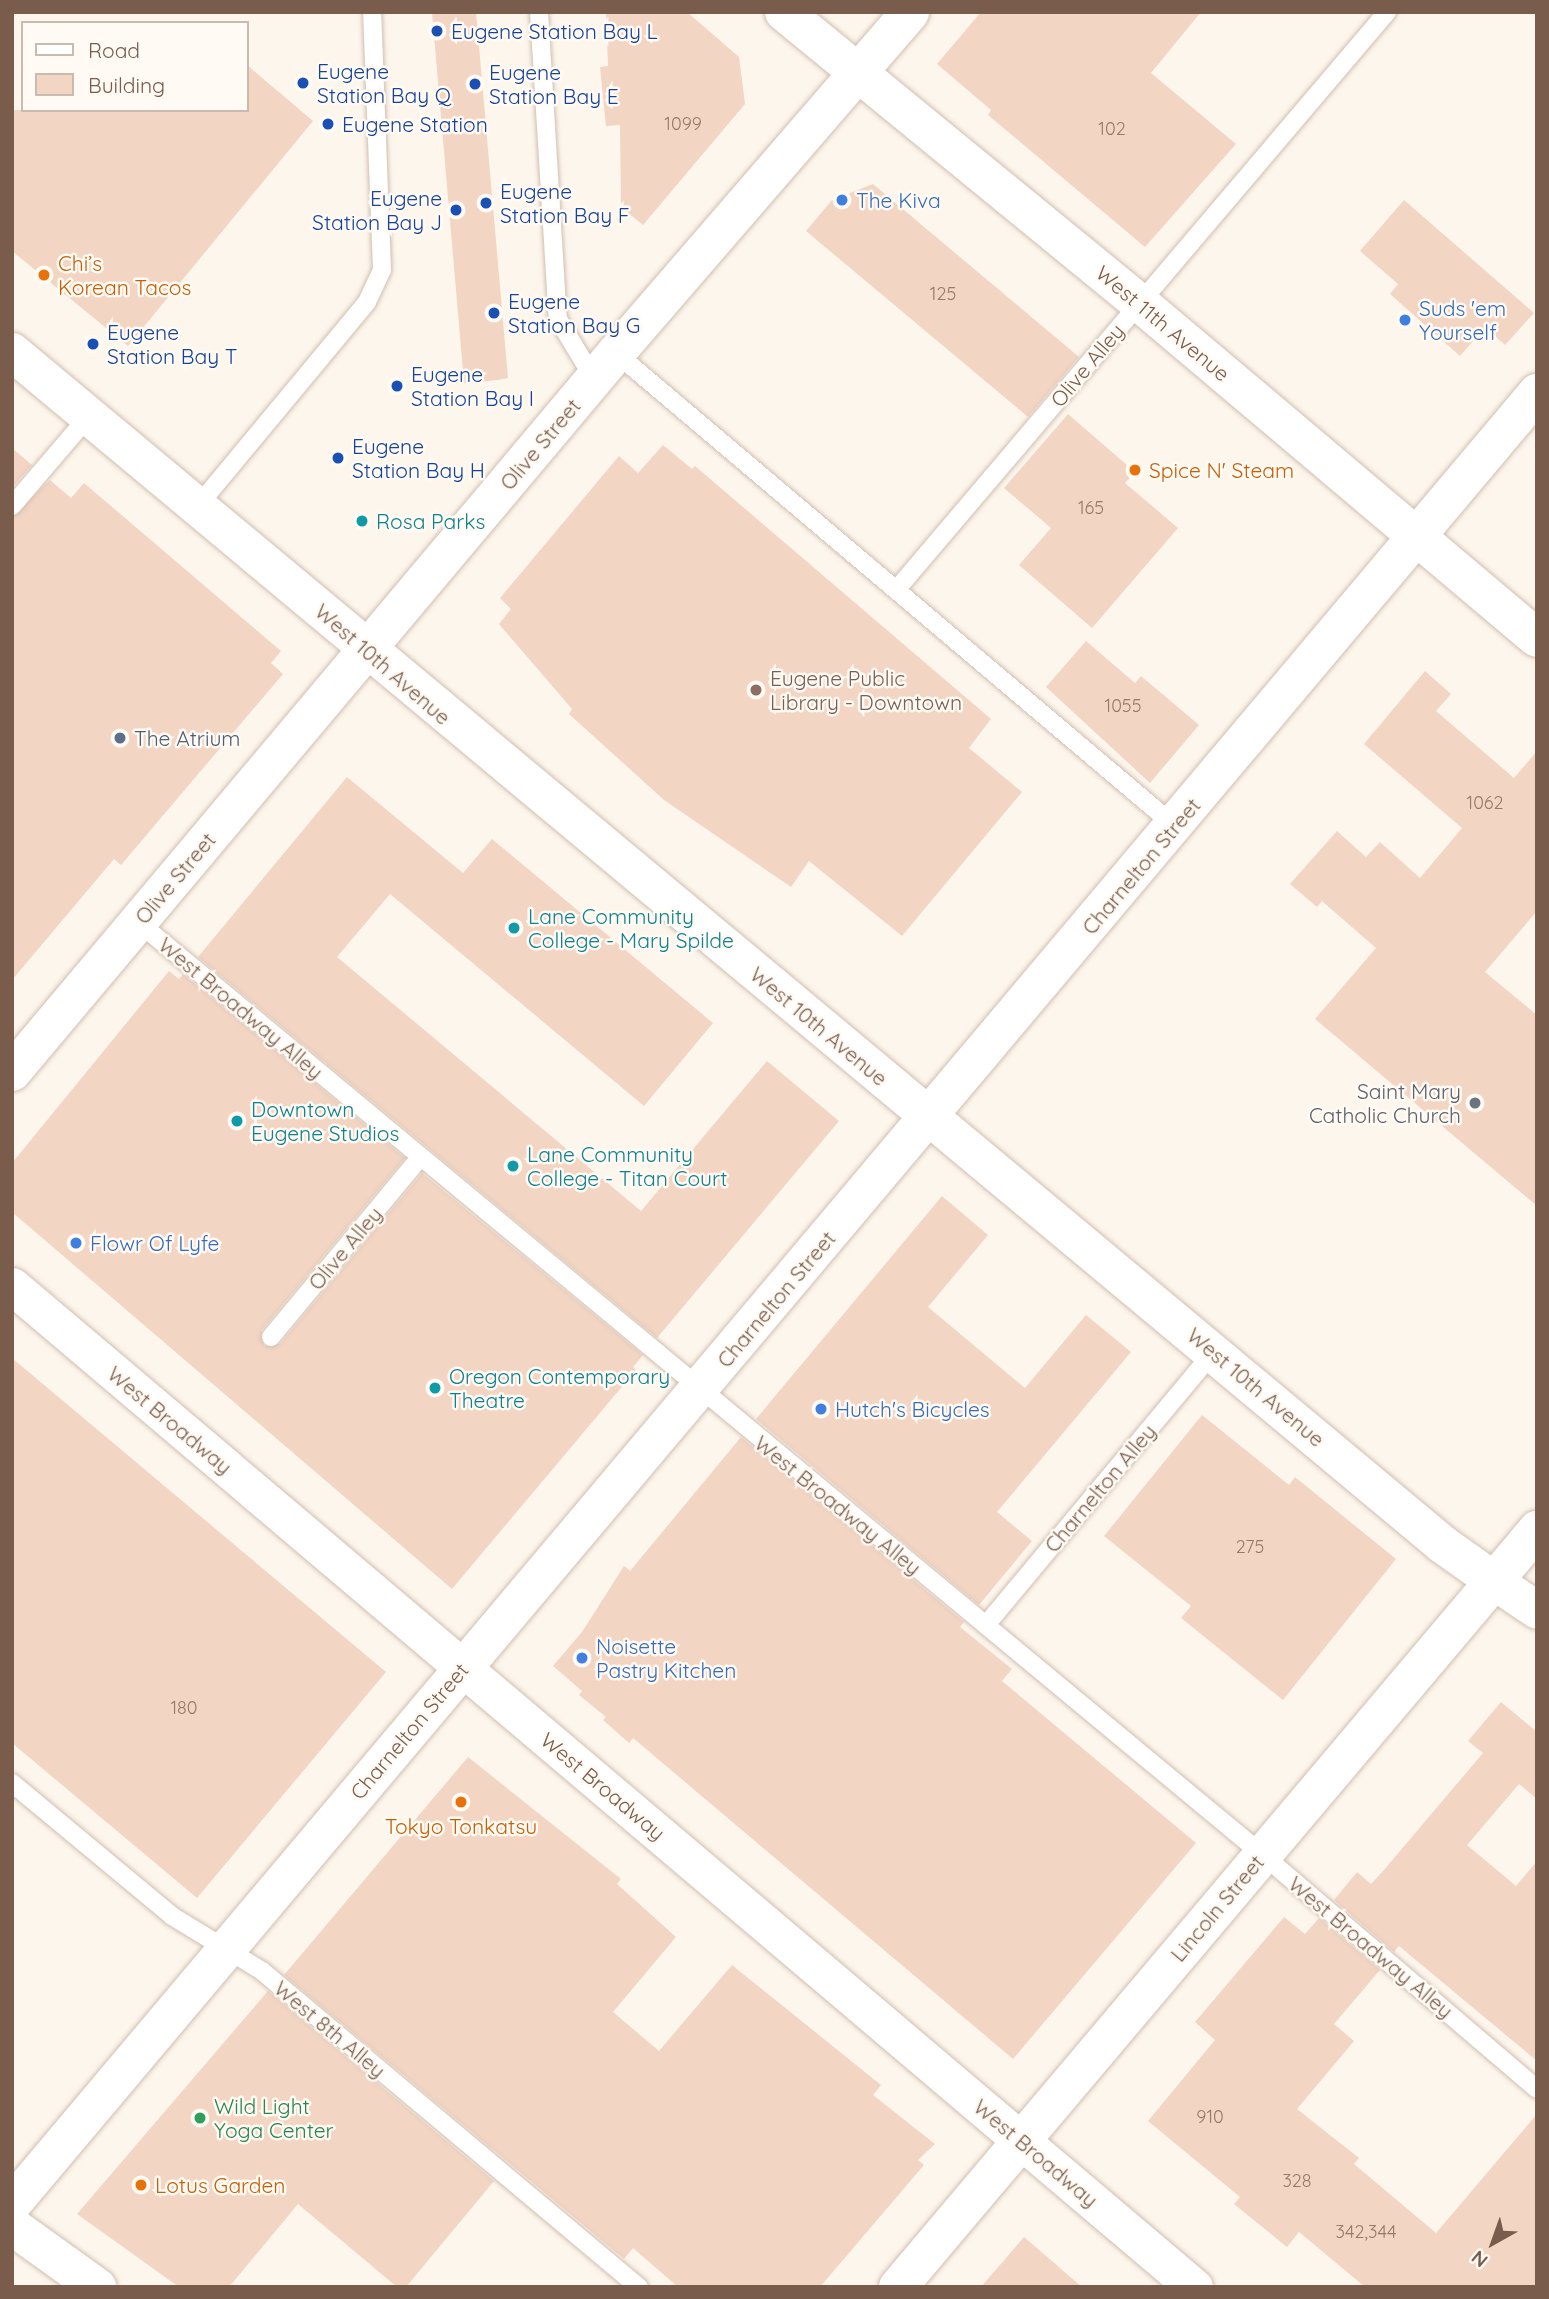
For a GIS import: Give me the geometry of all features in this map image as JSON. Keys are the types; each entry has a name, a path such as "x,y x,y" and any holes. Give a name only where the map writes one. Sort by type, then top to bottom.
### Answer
{"street":[{"name":"West 11th Avenue","path":"784,12 1140,303 1537,638"},
{"name":"Olive Street","path":"12,1072 605,366 910,12"},
{"name":"West 10th Avenue","path":"12,352 930,1118 977,1152 1442,1544 1537,1610"},
{"name":"Charnelton Street","path":"12,2204 1418,539 1537,393"},
{"name":"West Broadway","path":"12,1286 1194,2287"},
{"name":"Lincoln Street","path":"898,2287 1537,1530"},
{"path":"12,2226 97,2287"}],"lane":[{"path":"197,507 367,302 382,270 372,12"},
{"path":"539,12 558,319 605,366 897,589 1175,826"},
{"name":"Olive Alley","path":"897,589 1387,12"},
{"path":"12,506 89,416"},
{"name":"West Broadway Alley","path":"138,922 698,1391 1263,1855 1537,2089"},
{"name":"Olive Alley","path":"271,1337 419,1159"},
{"name":"Charnelton Alley","path":"986,1625 1214,1351"},
{"name":"West 8th Alley","path":"12,1783 172,1916 262,1972 639,2287"}],"building":[{"path":"432,12 476,12 508,378 498,380 464,383"},
{"path":"606,12 687,12 739,57 745,104 643,225 621,207 620,125 606,126 600,67 608,66"},
{"path":"981,12 1201,12 1151,73 1236,144 1145,247 988,115 991,110 937,64"},
{"path":"248,66 313,121 128,346 12,251 12,110 248,112"},
{"path":"873,184 1079,357 1028,417 806,231 832,200"},
{"path":"1404,200 1534,313 1505,345 1485,327 1460,356 1390,294 1398,284 1360,251"},
{"path":"1068,414 1135,472 1125,483 1178,528 1092,628 1019,565 1051,528 1004,488"},
{"name":"Eugene Public Library - Downtown","path":"663,445 692,469 695,466 991,719 969,748 1022,792 902,936 809,861 791,887 664,800 569,714 572,709 499,624 511,609 500,598 619,456 638,473"},
{"path":"12,448 32,465 12,488"},
{"name":"The Atrium","path":"50,480 71,498 84,483 281,651 271,663 283,674 121,865 114,859 12,980 12,517"},
{"path":"1086,641 1135,683 1141,676 1199,725 1150,783 1046,687"},
{"path":"1425,671 1451,694 1436,711 1514,778 1537,751 1537,911 1485,972 1537,1015 1537,1206 1315,1019 1376,948 1322,901 1317,907 1290,884 1337,831 1366,857 1380,842 1420,878 1462,828 1364,744"},
{"path":"347,777 463,873 492,839 713,1023 644,1106 390,894 337,957 641,1211 767,1061 839,1121 657,1338 198,957"},
{"path":"169,971 179,979 183,974 405,1158 262,1330 264,1346 280,1344 422,1173 643,1355 633,1367 636,1370 452,1589 12,1212 12,1163"},
{"path":"942,1196 988,1235 928,1307 1025,1388 1086,1315 1131,1352 997,1512 1032,1541 979,1605 756,1419"},
{"path":"12,1358 386,1672 197,1898 12,1743"},
{"path":"1202,1415 1289,1485 1295,1477 1396,1559 1283,1700 1181,1618 1191,1606 1104,1536"},
{"path":"741,1437 964,1622 960,1627 1012,1669 1002,1681 1196,1843 1013,2059 633,1738 629,1743 603,1720 606,1717 579,1695 582,1691 553,1666 582,1632 624,1566 630,1571"},
{"path":"1501,1702 1537,1732 1537,1799 1519,1784 1467,1845 1516,1886 1537,1861 1537,2061 1399,1946 1394,1952 1334,1900 1357,1872 1371,1884 1483,1753 1468,1741"},
{"path":"468,1757 621,1879 617,1884 676,1937 613,2012 659,2051 732,1965 881,2085 873,2095 935,2144 918,2160 924,2165 820,2287 678,2287 633,2248 624,2259 284,1975"},
{"path":"1284,1917 1305,1934 1319,1918 1380,1970 1334,2024 1354,2041 1297,2109 1359,2158 1354,2164 1436,2233 1537,2114 1537,2287 1365,2287 1299,2232 1287,2247 1234,2204 1240,2197 1148,2121 1215,2040 1195,2022"},
{"path":"268,1991 494,2181 406,2287 397,2287 298,2204 229,2287 179,2287 77,2214"},
{"path":"1024,2237 1082,2287 981,2287"}],"place":[{"name":"Eugene Station Bay L","path":"437,31"},
{"name":"Eugene Station Bay Q","path":"303,83"},
{"name":"Eugene Station Bay E","path":"475,84"},
{"name":"Eugene Station","path":"328,124"},
{"name":"The Kiva","path":"842,200"},
{"name":"Eugene Station Bay F","path":"486,203"},
{"name":"Eugene Station Bay J","path":"456,210"},
{"name":"Chi’s Korean Tacos","path":"44,275"},
{"name":"Eugene Station Bay G","path":"494,313"},
{"name":"Suds 'em Yourself","path":"1405,320"},
{"name":"Eugene Station Bay T","path":"93,344"},
{"name":"Eugene Station Bay I","path":"397,386"},
{"name":"Eugene Station Bay H","path":"338,458"},
{"name":"Spice N' Steam","path":"1135,470"},
{"name":"Rosa Parks","path":"362,521"},
{"name":"Eugene Public Library - Downtown","path":"756,690"},
{"name":"The Atrium","path":"120,738"},
{"name":"Lane Community College - Mary Spilde","path":"514,928"},
{"name":"Saint Mary Catholic Church","path":"1475,1103"},
{"name":"Downtown Eugene Studios","path":"237,1121"},
{"name":"Lane Community College - Titan Court","path":"513,1166"},
{"name":"Flowr Of Lyfe","path":"76,1243"},
{"name":"Oregon Contemporary Theatre","path":"435,1388"},
{"name":"Hutch's Bicycles","path":"821,1409"},
{"name":"Noisette Pastry Kitchen","path":"582,1658"},
{"name":"Tokyo Tonkatsu","path":"461,1802"},
{"name":"Wild Light Yoga Center","path":"200,2118"},
{"name":"Lotus Garden","path":"141,2185"}]}
